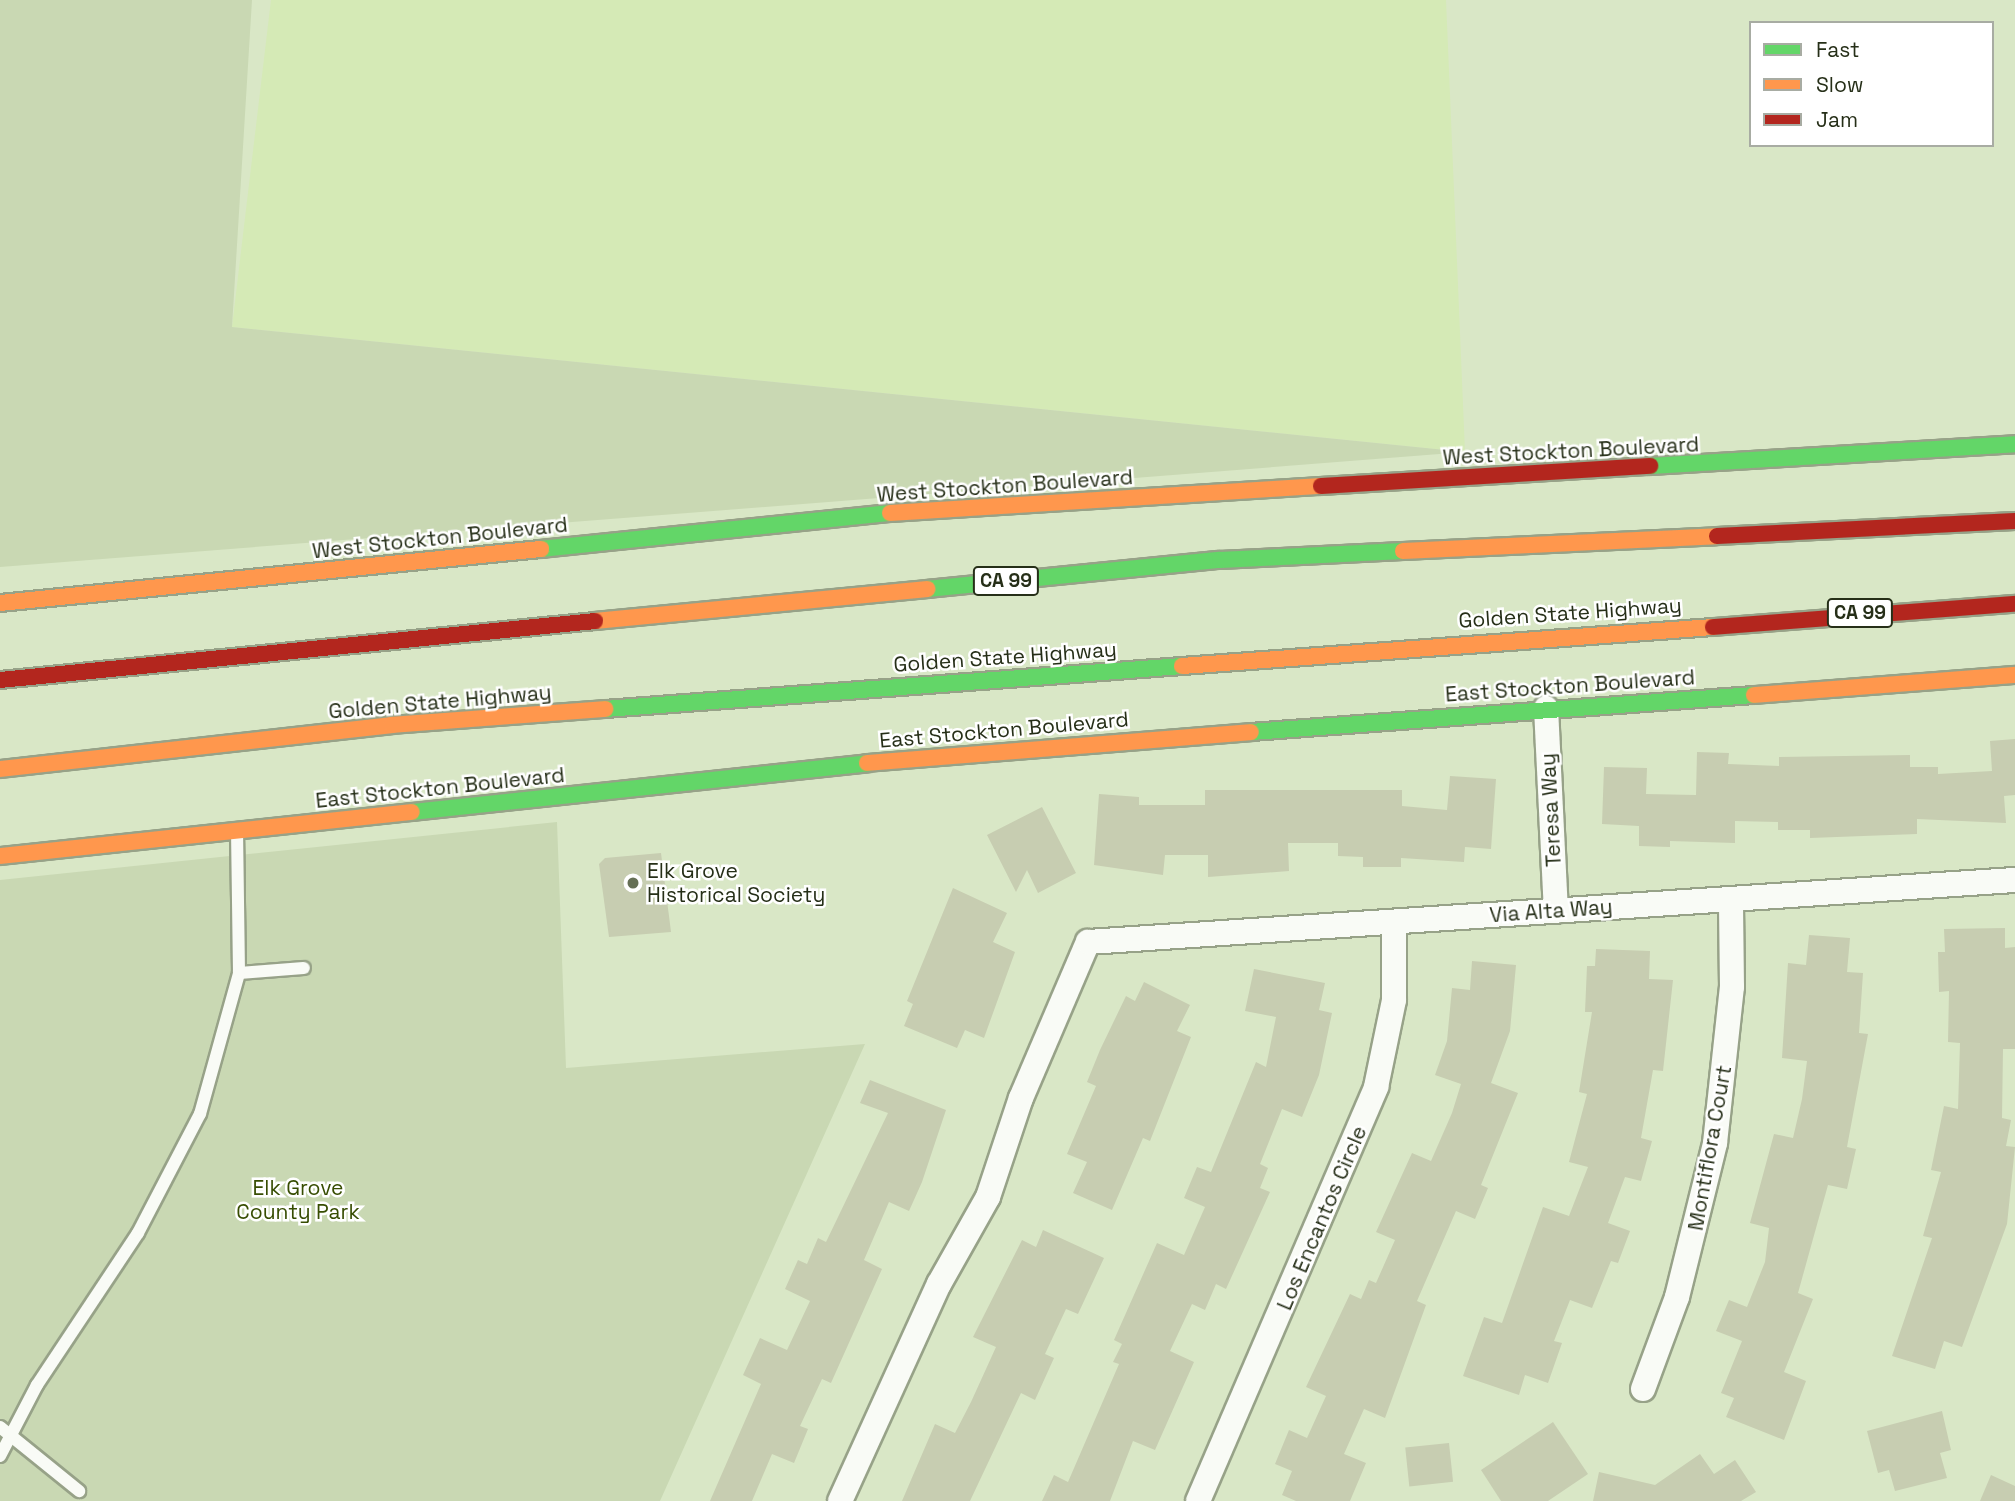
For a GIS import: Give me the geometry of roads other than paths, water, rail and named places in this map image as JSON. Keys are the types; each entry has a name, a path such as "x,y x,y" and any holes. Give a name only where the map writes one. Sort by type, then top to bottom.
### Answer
{"main road":[{"name":"West Stockton Boulevard","path":"0,603 934,509 2015,444"},
{"name":"CA 99","path":"0,680 1220,560 2015,521"},
{"name":"Golden State Highway","path":"0,769 392,725 2015,604"},
{"name":"East Stockton Boulevard","path":"0,856 911,758 1546,708 2015,675"}],"street":[{"name":"Teresa Way","path":"1546,708 1556,911"},
{"name":"Via Alta Way","path":"840,1501 944,1273 988,1197 1021,1098 1088,942 2015,880"},
{"name":"Montiflora Court","path":"1643,1389 1677,1297 1715,1143 1732,987 1731,899"},
{"name":"Los Encantos Circle","path":"1198,1501 1376,1087 1394,1000 1394,922"}],"lane":[{"path":"0,1456 37,1385 138,1233 200,1114 239,973 237,832"},
{"path":"239,973 304,968"},
{"path":"0,1427 79,1491"}],"place":[{"name":"Elk Grove Historical Society","path":"633,883"}],"park label":[{"name":"Elk Grove County Park","path":"298,1200"}]}
